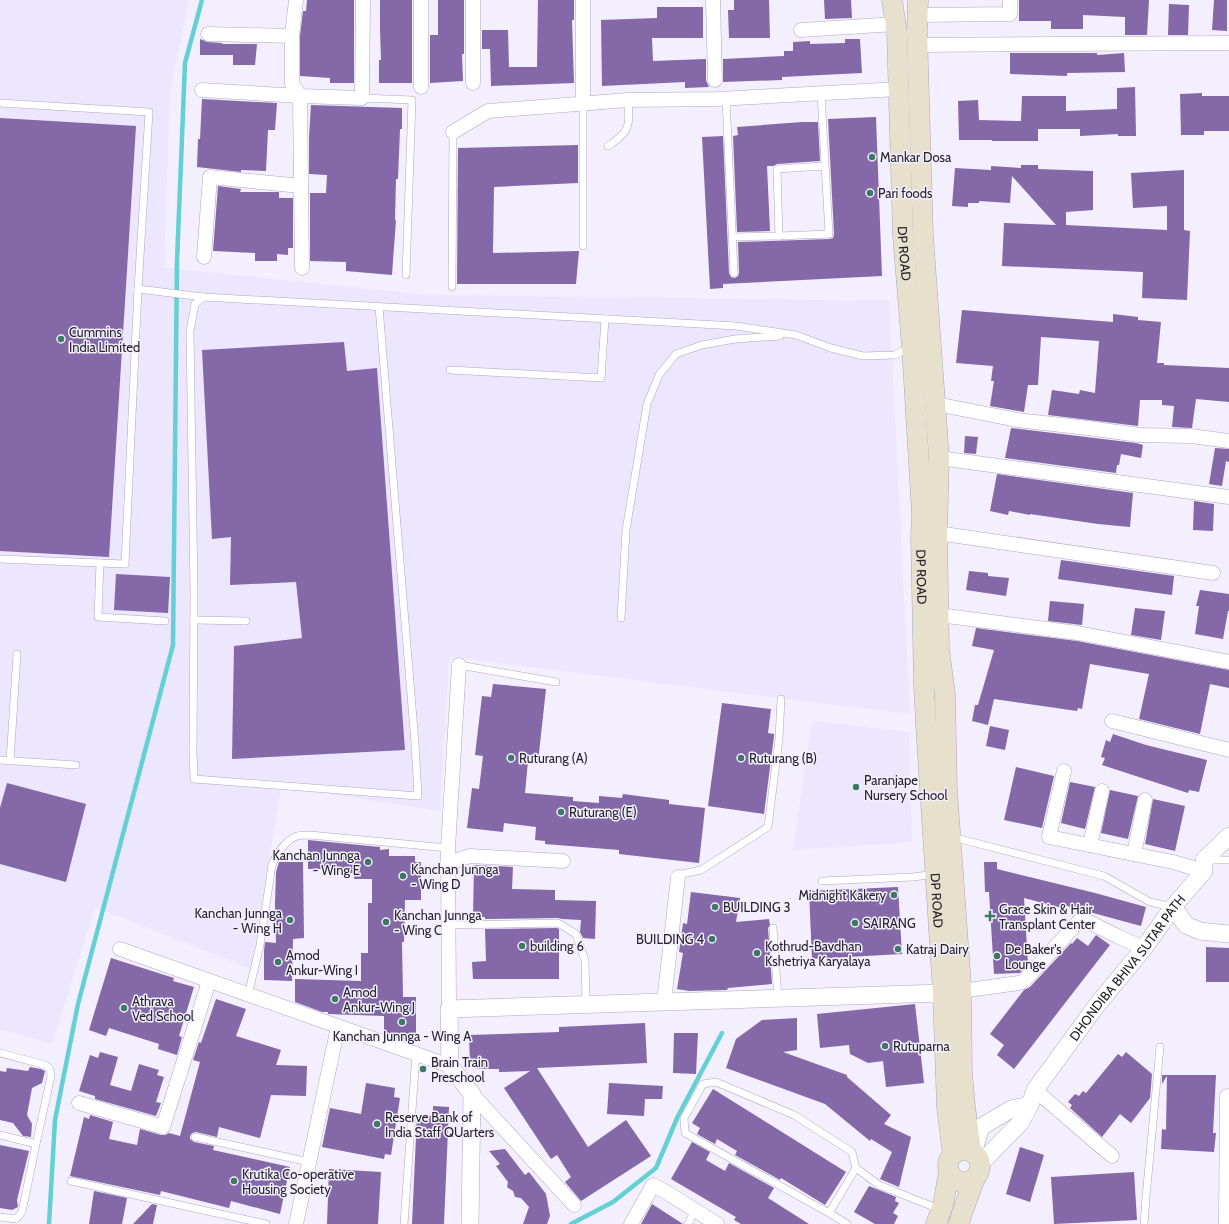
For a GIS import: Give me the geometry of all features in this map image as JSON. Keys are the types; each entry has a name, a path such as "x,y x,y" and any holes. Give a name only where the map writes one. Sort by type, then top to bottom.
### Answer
{"main road":[{"name":"DP ROAD","path":"892,0 896,24 903,236 912,347 922,514 921,536 924,687 935,874 952,992"},
{"name":"DP ROAD","path":"918,8 923,235 939,458 939,649 945,694 947,790 950,836 952,992 946,1108 967,1162"},
{"path":"938,1217 967,1162"},
{"path":"959,1224 962,1213 967,1162"}],"street":[{"path":"296,0 292,36 292,84 300,96 302,268"},
{"path":"202,90 362,98 363,0"},
{"path":"421,0 421,87"},
{"path":"473,0 473,83"},
{"path":"583,0 583,104"},
{"path":"713,0 715,80"},
{"path":"918,8 1010,14 1010,0"},
{"path":"801,30 896,24"},
{"path":"208,34 292,36"},
{"path":"918,46 1229,43"},
{"path":"453,132 488,111 628,100 726,99 899,89"},
{"path":"204,257 210,177 301,186"},
{"path":"936,404 1017,420 1139,435 1191,436 1229,441"},
{"path":"939,458 1229,497"},
{"path":"938,533 1213,573"},
{"path":"939,615 1078,633 1229,662"},
{"path":"450,1066 448,848 459,665"},
{"path":"1112,721 1229,750"},
{"path":"1064,771 1049,837 1174,862 1204,866"},
{"path":"1090,845 1102,791"},
{"path":"1134,854 1145,800"},
{"name":"DHONDIBA BHIVA SUTAR PATH","path":"967,1162 1020,1123 1033,1097 1097,1006 1144,948 1173,906 1229,836"},
{"path":"448,863 470,856 563,861"},
{"path":"664,1002 678,877"},
{"path":"1173,906 1186,925 1200,931 1214,934 1229,934"},
{"path":"449,1009 952,992 1019,983 1024,981 1080,920 1084,920 1144,948"},
{"path":"120,949 450,1066 472,1094 574,1205"},
{"path":"79,1103 163,1127 209,981"},
{"path":"296,1224 338,1027"},
{"path":"470,1224 472,1094"},
{"path":"1226,1224 1227,1096"},
{"path":"967,1162 981,1128 1033,1097 1112,1156"},
{"path":"631,1224 653,1185 717,1224"}],"lane":[{"path":"733,237 829,234 821,93"},
{"path":"362,98 412,100 406,275"},
{"path":"726,99 734,274"},
{"path":"608,146 618,140 626,132 629,116 628,100"},
{"path":"0,103 149,112 138,289 125,564 0,559"},
{"path":"583,104 583,246"},
{"path":"452,287 453,132"},
{"path":"779,236 777,169 825,166"},
{"path":"138,289 203,297 736,326 796,335 831,348 863,356 895,355 912,347"},
{"path":"203,297 195,304 190,331 194,620 194,779 418,796 379,306"},
{"path":"450,370 601,378 605,319"},
{"path":"621,618 626,530 647,404 659,375 676,354 702,345 735,339 796,335"},
{"path":"100,563 98,617 165,621"},
{"path":"194,620 246,621"},
{"path":"10,761 17,654"},
{"path":"459,665 556,682"},
{"path":"678,877 678,875 701,870 768,827 779,739 781,698"},
{"path":"0,760 76,765"},
{"path":"248,994 260,945 272,865 275,856 290,840 296,836 310,835 448,848"},
{"path":"950,836 1104,876 1150,902 1173,906"},
{"path":"1204,866 1229,860"},
{"path":"822,881 913,877 935,874"},
{"path":"449,925 558,923 576,934 585,960 586,1005"},
{"path":"773,928 778,999"},
{"path":"1144,1224 1160,1047"},
{"path":"0,1053 45,1065 50,1069 51,1076 22,1212 16,1219 0,1217"},
{"path":"404,1224 416,1054"},
{"path":"847,1224 685,1133 684,1118 703,1084 716,1082 794,1115 852,1152 856,1168 879,1185 938,1217"},
{"path":"0,1136 36,1144"},
{"path":"194,1137 309,1162"},
{"path":"829,1213 856,1168"},
{"path":"70,1181 266,1224"},
{"path":"688,1224 695,1210"}],"shaded area":[{"path":"0,0 189,0 170,91 164,268 429,295 889,301 910,714 449,657 440,811 281,786 251,969 95,907 52,1044 0,1029"},
{"name":"Paranjape Nursery School","path":"812,721 909,732 912,842 793,850"}],"building":[{"path":"307,0 354,0 354,83 330,83 330,78 300,76 300,36 303,11 306,11"},
{"path":"380,0 412,0 412,83 379,83 379,60 381,60"},
{"path":"438,0 464,0 464,54 462,54 463,81 430,83 430,35 438,35"},
{"path":"538,0 574,0 574,20 572,20 574,83 491,86 490,49 482,49 482,30 508,30 509,67 537,67"},
{"path":"734,0 769,0 770,38 729,38 728,10 734,10"},
{"path":"824,0 851,0 852,18 825,19"},
{"path":"1019,0 1149,0 1147,35 1125,35 1125,17 1083,15 1083,29 1051,29 1051,21 1019,21"},
{"path":"1214,0 1227,0 1227,31 1212,30"},
{"path":"1169,4 1189,5 1188,35 1168,35"},
{"path":"657,7 703,7 703,38 652,38 653,61 706,59 706,80 709,87 685,88 685,82 602,86 601,20 657,18"},
{"path":"200,39 207,42 222,44 257,44 255,65 233,65 233,55 200,55"},
{"path":"845,39 860,39 862,73 782,77 782,80 723,82 723,59 784,56 784,51 793,51 793,42 810,41 810,44 845,43"},
{"path":"1010,53 1097,53 1097,55 1124,53 1125,72 1067,73 1067,76 1010,74"},
{"path":"1135,87 1136,136 1118,136 1118,134 1080,136 1080,129 1038,129 1038,141 959,140 958,101 978,100 979,120 1021,121 1022,96 1066,96 1066,111 1117,109 1117,88"},
{"path":"1202,93 1202,96 1229,96 1229,131 1204,131 1204,135 1181,135 1180,94"},
{"path":"202,99 277,103 275,130 268,130 266,171 241,170 241,172 197,167"},
{"path":"311,105 402,108 398,179 396,179 396,220 392,275 346,271 346,262 310,261 310,193 326,193 327,175 309,174"},
{"path":"876,117 882,276 723,284 723,288 710,289 702,137 723,136 729,273 731,277 735,278 739,273 738,242 833,238 828,119"},
{"name":"Cummins India Limited","path":"0,118 136,126 109,557 0,551"},
{"path":"818,122 820,161 767,166 770,231 737,232 733,136 738,135 737,127"},
{"path":"578,145 578,183 494,187 493,253 579,251 576,284 457,284 458,148"},
{"path":"1021,165 1038,165 1038,169 1093,171 1093,210 1066,212 1066,225 1167,230 1167,206 1133,208 1131,173 1184,170 1184,230 1190,231 1187,300 1142,298 1143,272 1002,266 1004,223 1056,225 1012,176 1010,203 979,201 979,203 968,203 968,207 952,206 955,168 991,170 991,166 1021,168"},
{"path":"218,186 241,189 240,192 279,192 279,198 293,198 293,248 288,248 288,255 277,254 277,261 255,261 255,253 213,251"},
{"path":"962,310 1113,322 1113,314 1138,317 1138,320 1161,322 1157,363 1164,363 1164,365 1229,368 1229,402 1196,399 1192,428 1172,427 1174,406 1162,405 1162,400 1140,400 1138,426 1048,415 1052,390 1079,394 1080,390 1095,393 1099,341 1041,337 1038,385 1028,385 1024,412 990,406 994,381 991,381 993,366 956,363"},
{"path":"344,342 347,371 377,368 405,750 232,759 234,646 302,638 296,582 230,585 231,537 212,539 202,350"},
{"path":"1011,428 1136,443 1143,445 1141,458 1121,454 1116,473 1005,458"},
{"path":"965,436 978,437 976,454 964,453"},
{"path":"1215,448 1229,449 1229,462 1226,461 1222,486 1209,484"},
{"path":"997,474 1133,493 1130,527 1098,524 1009,511 1008,515 990,511"},
{"path":"1194,501 1214,504 1213,531 1193,530"},
{"path":"1061,560 1174,576 1172,595 1058,579"},
{"path":"969,571 988,573 988,576 1009,578 1006,596 966,590"},
{"path":"116,574 170,577 168,613 114,610"},
{"path":"1200,590 1229,594 1229,611 1223,639 1195,634 1199,606 1196,606"},
{"path":"1050,601 1084,604 1082,625 1048,621"},
{"path":"1135,608 1165,611 1161,640 1131,635"},
{"path":"976,628 1077,641 1229,670 1229,688 1210,684 1200,734 1139,719 1149,674 1090,664 1082,709 1078,708 1077,711 994,699 988,725 972,721 975,705 978,705 994,650 972,646"},
{"path":"493,684 546,689 538,762 528,761 525,793 573,797 573,801 599,803 599,796 622,798 623,794 669,800 669,804 705,808 699,863 619,854 619,850 545,844 545,841 535,840 536,827 504,823 503,832 467,828 472,788 479,789 483,756 475,755 482,696 491,697"},
{"name":"Ruturang (B)","path":"722,703 771,709 768,733 774,734 774,736 764,814 708,806"},
{"path":"990,726 1009,730 1005,750 986,746"},
{"path":"1113,734 1146,745 1207,760 1199,792 1189,790 1188,793 1102,765 1105,758 1101,757 1106,740 1110,742"},
{"path":"1016,767 1054,776 1042,828 1004,820"},
{"path":"1070,782 1095,787 1085,829 1061,823"},
{"path":"7,783 86,804 66,882 0,864 0,808"},
{"path":"1110,790 1138,796 1128,839 1101,833"},
{"path":"1153,799 1185,806 1175,851 1145,844"},
{"path":"308,840 380,847 380,850 389,849 389,856 415,856 415,862 421,862 421,900 405,900 404,942 402,942 403,997 416,997 416,1039 400,1039 384,1034 384,1016 328,1014 328,1012 322,1012 295,1002 295,979 361,981 361,953 368,953 368,903 372,903 372,879 354,879 354,873 347,873 347,869 308,869"},
{"path":"279,862 303,862 304,938 293,939 292,981 264,980 265,942 276,943 276,872"},
{"path":"984,862 997,862 997,869 1146,907 1141,926 1060,904 1066,909 1024,898 1028,964 1020,973 994,974 989,892 985,892"},
{"path":"474,865 513,867 512,889 555,890 555,900 596,901 595,939 583,938 580,932 581,920 558,918 485,919 485,917 473,917"},
{"name":"SAIRANG","path":"898,887 902,954 812,959 809,891"},
{"path":"691,892 740,898 736,922 769,919 770,925 768,928 772,984 728,988 727,990 689,991 677,989 683,953 679,952 683,923 687,924"},
{"name":"building 6","path":"485,929 559,929 559,979 473,979 472,962 486,961"},
{"path":"1096,935 1110,945 1014,1069 997,1055 1004,1045 990,1034 1024,990 1030,987 1071,943 1072,944 1077,938 1088,946"},
{"path":"1206,947 1229,948 1229,982 1206,982"},
{"name":"Athrava Ved School","path":"111,958 174,978 173,981 194,987 179,1036 182,1037 177,1055 158,1049 159,1044 109,1028 106,1036 89,1030"},
{"path":"216,999 246,1009 236,1036 281,1050 276,1065 307,1066 306,1096 271,1095 260,1138 219,1127 217,1137 196,1132 192,1133 190,1136 190,1139 194,1142 214,1146 213,1150 290,1167 280,1214 231,1201 229,1208 161,1191 160,1195 70,1176 84,1117 89,1119 90,1115 113,1122 109,1139 137,1145 140,1129 161,1135 169,1133 180,1136 200,1062 193,1060 199,1042 201,1043"},
{"name":"Rutuparna","path":"915,1004 924,1083 886,1087 883,1061 868,1063 850,1054 849,1045 820,1048 817,1014"},
{"path":"797,1018 797,1050 783,1052 847,1075 847,1077 891,1115 884,1124 911,1137 899,1187 880,1179 892,1152 871,1139 870,1141 825,1104 726,1068 736,1039 762,1020"},
{"path":"645,1023 647,1063 537,1068 588,1147 626,1120 651,1156 581,1201 565,1182 571,1177 557,1155 551,1159 504,1088 530,1071 499,1072 499,1069 477,1069 477,1065 470,1065 469,1035 559,1032 559,1027"},
{"path":"674,1033 698,1033 696,1074 673,1073"},
{"path":"100,1052 118,1057 110,1085 131,1091 139,1064 159,1070 157,1075 164,1077 156,1102 161,1103 156,1116 95,1099 95,1096 79,1091 90,1055 98,1058"},
{"path":"1126,1052 1152,1074 1150,1098 1131,1123 1120,1114 1102,1137 1070,1108 1072,1105 1068,1102 1075,1094 1079,1096 1083,1091 1086,1093 1118,1054 1122,1057"},
{"path":"30,1067 45,1071 42,1083 32,1088 27,1115 32,1124 31,1137 23,1136 13,1123 0,1120 0,1071 6,1072 7,1068 28,1071"},
{"path":"1162,1075 1216,1075 1213,1133 1216,1133 1214,1152 1161,1149 1162,1129 1166,1130 1167,1076 1162,1084"},
{"name":"Reserve Bank of India Staff QUarters","path":"366,1083 395,1088 394,1097 400,1098 391,1155 385,1154 384,1159 322,1147 330,1108 361,1114"},
{"path":"609,1083 663,1086 662,1099 645,1099 644,1116 607,1114"},
{"path":"713,1089 846,1172 825,1205 781,1178 780,1180 735,1155 737,1151 717,1139 715,1144 697,1134 700,1128 692,1123"},
{"path":"433,1106 449,1107 444,1224 412,1224 417,1115 433,1116"},
{"path":"692,1142 710,1152 706,1160 725,1171 729,1163 774,1188 768,1198 809,1224 741,1224 734,1220 736,1217 671,1179"},
{"path":"0,1145 29,1151 17,1200 18,1207 12,1210 0,1208"},
{"path":"1020,1147 1044,1155 1030,1202 1006,1194"},
{"path":"505,1149 525,1175 529,1172 546,1194 550,1216 547,1224 523,1224 529,1207 521,1198 515,1197 513,1191 507,1187 508,1182 496,1166 500,1164 489,1151"},
{"path":"329,1169 381,1172 378,1224 327,1224"},
{"path":"1134,1172 1137,1220 1054,1224 1051,1177"},
{"path":"869,1186 896,1197 895,1201 899,1203 893,1213 898,1216 894,1224 875,1224 854,1212"},
{"path":"94,1191 127,1198 122,1224 89,1224"},
{"path":"152,1204 157,1205 153,1224 133,1224"},
{"path":"652,1204 683,1224 641,1224"}],"waterway":[{"path":"49,1224 55,1120 78,1004 173,645 177,261 185,63 202,0"},
{"path":"571,1224 613,1202 656,1168 678,1116 722,1033"}],"place":[{"name":"Mankar Dosa","path":"872,157"},
{"name":"Pari foods","path":"870,193"},
{"name":"Cummins India Limited","path":"61,339"},
{"name":"Ruturang (A)","path":"511,758"},
{"name":"Ruturang (B)","path":"741,758"},
{"name":"Paranjape Nursery School","path":"856,787"},
{"name":"Ruturang (E)","path":"561,812"},
{"name":"Kanchan Junnga - Wing E","path":"368,862"},
{"name":"Kanchan Junnga - Wing D","path":"403,876"},
{"name":"Midnight Kakery","path":"894,895"},
{"name":"BUILDING 3","path":"715,907"},
{"name":"Grace Skin & Hair Transplant Center","path":"990,916"},
{"name":"Kanchan Junnga - Wing H","path":"290,920"},
{"name":"Kanchan Junnga - Wing C","path":"386,922"},
{"name":"SAIRANG","path":"855,923"},
{"name":"BUILDING 4","path":"712,939"},
{"name":"building 6","path":"522,946"},
{"name":"Katraj Dairy","path":"898,949"},
{"name":"Kothrud-Bavdhan Kshetriya Karyalaya","path":"757,953"},
{"name":"De Baker's Lounge","path":"997,956"},
{"name":"Amod Ankur-Wing I","path":"278,962"},
{"name":"Amod Ankur-Wing J","path":"335,999"},
{"name":"Athrava Ved School","path":"124,1008"},
{"name":"Kanchan Junnga - Wing A","path":"402,1022"},
{"name":"Rutuparna","path":"885,1046"},
{"name":"Brain Train Preschool","path":"423,1069"},
{"name":"Reserve Bank of India Staff QUarters","path":"377,1124"},
{"name":"Krutika Co-operative Housing Society","path":"234,1181"}]}
